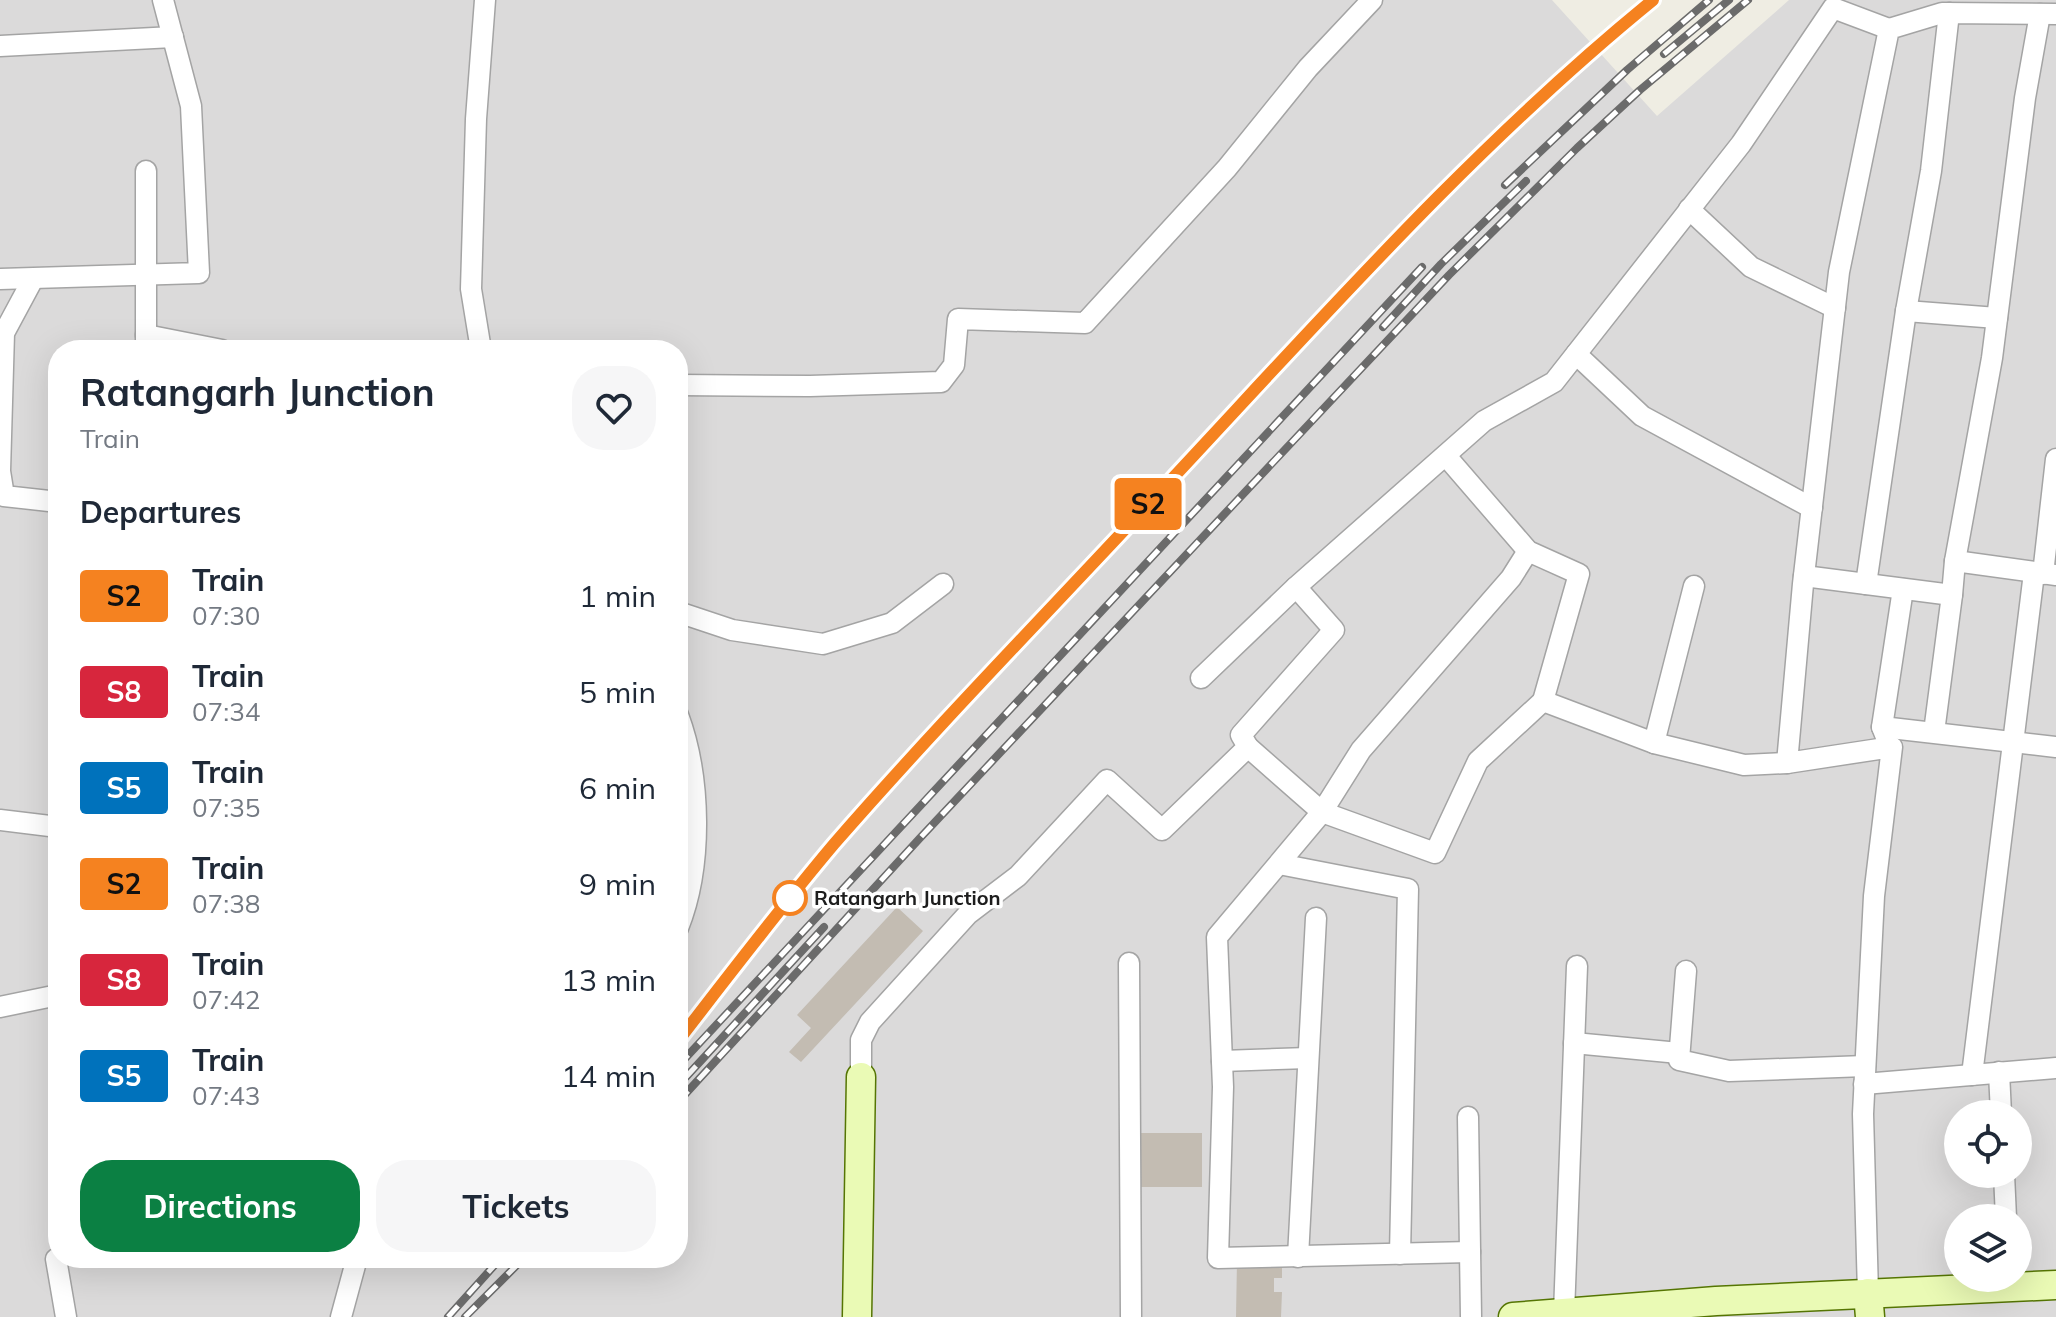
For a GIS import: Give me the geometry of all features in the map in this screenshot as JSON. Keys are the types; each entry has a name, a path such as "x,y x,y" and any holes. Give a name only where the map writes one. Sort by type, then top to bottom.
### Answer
{"street":[{"path":"0,279 199,273 191,106 163,0"},
{"path":"479,340 471,289 476,119 485,0"},
{"path":"688,385 810,386 941,382 954,365 958,319 1085,323 1227,168 1308,68 1372,0"},
{"path":"1201,678 1296,587 1484,421 1554,382 1741,144 1833,8 1889,29 1949,13 2048,14 2025,98 1997,318 1955,561 1934,732"},
{"path":"1866,584 1906,311 1931,171 1949,13"},
{"path":"1787,763 1804,576 1839,272 1889,29"},
{"path":"0,46 173,37"},
{"path":"146,171 146,340"},
{"path":"1689,209 1751,267 1835,308"},
{"path":"33,279 4,333 0,471 4,496 48,501"},
{"path":"1906,311 1997,318"},
{"path":"1576,354 1642,416 1812,508"},
{"path":"1296,587 1334,630 1241,735 1248,747 1322,812 1435,853 1478,761 1543,701 1579,574 1528,551 1446,456"},
{"path":"1972,1075 2013,742 2044,574 2056,459"},
{"path":"1470,1252 1218,1258 1222,1061 1217,937 1322,812 1361,750 1511,578 1528,551"},
{"path":"1955,561 2044,574"},
{"path":"1804,576 1952,595"},
{"path":"688,615 732,630 823,644 892,623 943,584"},
{"path":"1654,743 1694,586"},
{"path":"1869,1305 1865,1075 1874,896 1892,747 1882,727 1903,589"},
{"path":"1543,701 1654,743 1744,765 1787,763 1892,747"},
{"path":"1882,727 2056,747"},
{"path":"857,1317 861,1040 870,1022 968,914 1018,876 1107,780 1162,830 1248,747"},
{"path":"688,750 692,764 695,858 688,887"},
{"path":"0,820 48,826"},
{"path":"1279,864 1408,889 1400,1254"},
{"path":"1298,1257 1316,918"},
{"path":"1129,963 1131,1317"},
{"path":"1564,1313 1577,966"},
{"path":"1686,971 1679,1060 1729,1071 1865,1075 1972,1075 2056,1068"},
{"path":"0,1007 48,997"},
{"path":"1574,1043 1679,1053"},
{"path":"1222,1061 1308,1058"},
{"path":"1999,1072 2000,1100"},
{"path":"1468,1117 1471,1317"},
{"path":"58,1268 66,1317"},
{"path":"341,1317 354,1268"},
{"path":"2032,1283 2056,1285"},
{"path":"1513,1317 1869,1305 1948,1292"}],"shaded area":[{"path":"0,0 1552,0 1657,116 1789,0 2056,0 2056,1317 0,1317"}],"building":[{"path":"897,907 923,931 801,1062 789,1052 811,1028 797,1015"},
{"path":"1131,1133 1202,1133 1202,1187 1131,1187"},
{"path":"1237,1260 1282,1260 1282,1278 1274,1278 1274,1292 1282,1292 1281,1317 1236,1317"}],"railway":[{"path":"688,1028 773,919 877,796 1359,279 1532,105 1653,0"},
{"path":"1505,185 1627,70 1709,0"},
{"path":"1664,54 1729,0"},
{"path":"688,1091 920,838 1449,275 1640,90 1748,0"},
{"path":"1383,327 1441,264 1526,181"},
{"path":"688,1055 1422,267"},
{"path":"688,1075 824,927"},
{"path":"448,1317 492,1268"},
{"path":"465,1317 514,1268"}],"train":[{"name":"S2","path":"688,1028 833,845 1406,228 1532,105 1653,0"}],"place":[{"name":"Ratangarh Junction","path":"790,898"}]}
